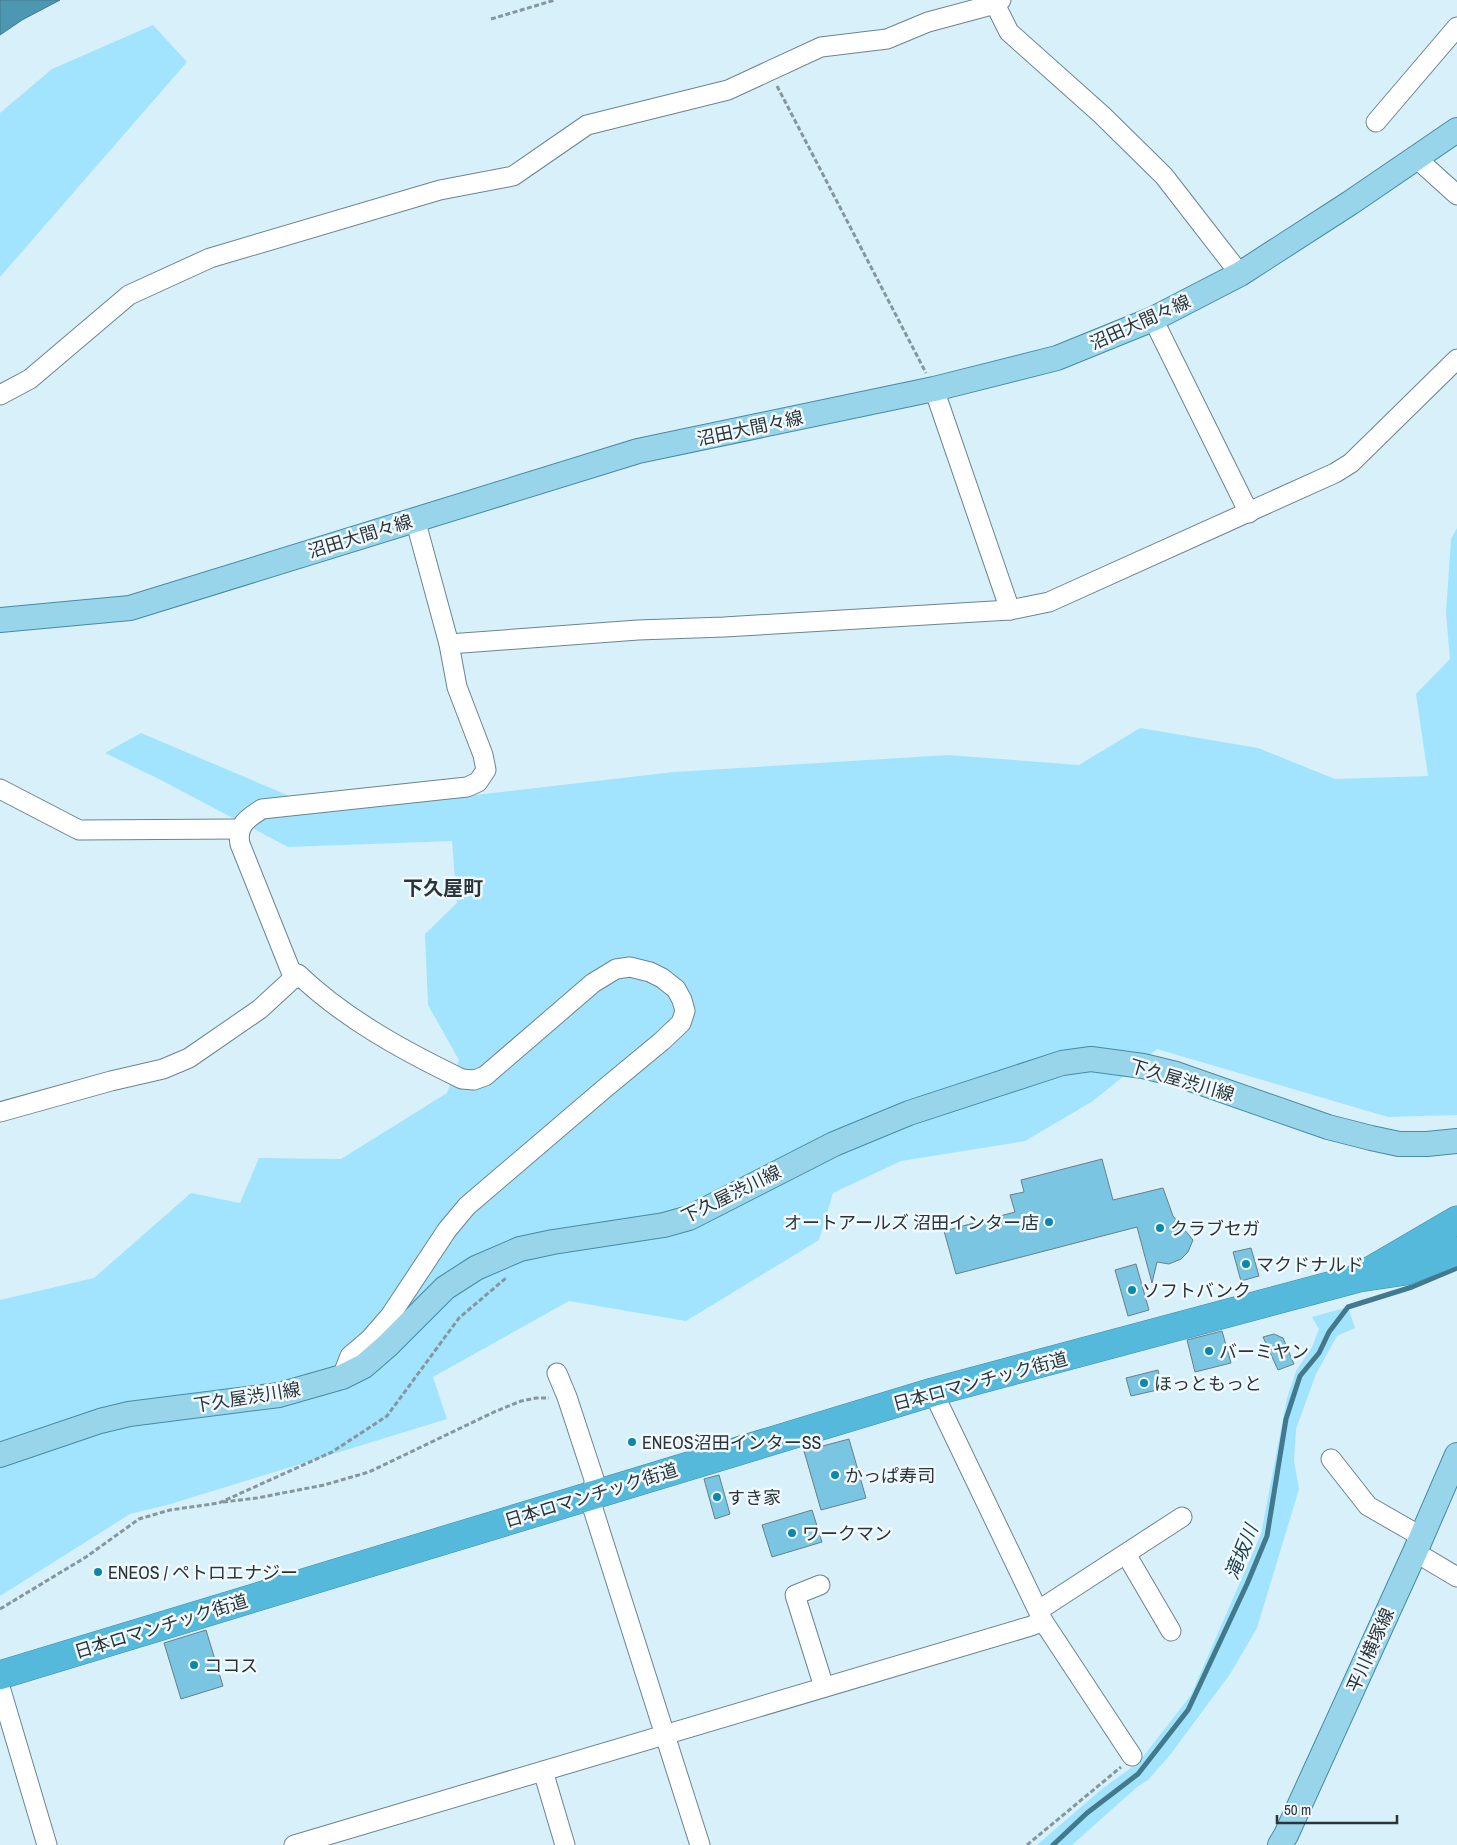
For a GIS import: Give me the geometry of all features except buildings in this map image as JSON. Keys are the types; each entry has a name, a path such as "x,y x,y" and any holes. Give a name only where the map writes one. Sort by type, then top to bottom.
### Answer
{"highway":[{"name":"日本ロマンチック街道","path":"1358,1278 1457,1220"},
{"name":"日本ロマンチック街道","path":"0,1675 933,1392 1358,1278 1406,1271 1457,1251"}],"main road":[{"name":"沼田大間々線","path":"0,620 130,608 638,451 934,389 1057,358 1152,319 1240,274 1350,203 1457,130"},
{"name":"下久屋渋川線","path":"0,1455 100,1421 128,1414 279,1395 342,1376 364,1366 387,1346 445,1288 476,1268 520,1249 689,1218 834,1144 969,1092 1062,1063 1091,1059 1143,1066 1176,1074 1328,1127 1399,1144 1457,1141"},
{"name":"平川横塚線","path":"1280,1845 1418,1544 1457,1454"}],"street":[{"path":"0,395 30,379 129,295 210,258 440,190 512,176 587,125 728,90 821,47 887,39 928,22 997,1 1009,32 1102,116 1164,176 1240,274"},
{"path":"1376,122 1457,27"},
{"path":"1415,157 1457,195"},
{"path":"1152,319 1249,513"},
{"path":"449,644 638,630 724,627 1010,610 1049,602 1335,474 1351,463 1457,359"},
{"path":"934,389 1010,610"},
{"path":"294,979 240,844 239,829 247,819 262,808 467,787 478,782 486,770 483,755 457,687 449,644 415,519"},
{"path":"0,789 79,830 239,829"},
{"path":"0,1112 162,1069 189,1058 260,1009 298,974 322,997 387,1039 462,1079 474,1080 485,1076 594,983 616,969 630,967 650,972 662,978 676,989 682,1000 684,1011 681,1023 467,1206 447,1230 390,1316 370,1339 350,1356 342,1376"},
{"path":"557,1373 568,1397 594,1479 593,1509 700,1845"},
{"path":"933,1392 1041,1616 1132,1756"},
{"path":"1331,1459 1368,1506 1418,1544 1457,1578"},
{"path":"294,1845 1031,1626 1041,1616 1126,1554 1182,1517"},
{"path":"1126,1554 1171,1631"},
{"path":"820,1586 795,1595 824,1687"},
{"path":"0,1687 47,1845"},
{"path":"543,1771 564,1845"}],"path":[{"path":"492,19 555,0"},
{"path":"769,71 934,389"},
{"path":"219,1503 332,1452 387,1416 459,1318 509,1275"},
{"path":"0,1609 86,1557 139,1519 170,1510 257,1498 324,1485 360,1475 520,1401 536,1398 568,1397"},
{"path":"1027,1845 1121,1768 1132,1756"}],"shaded area":[{"path":"0,0 60,0 22,20 0,35"},
{"path":"153,25 187,62 0,277 0,113 52,69"},
{"path":"1457,528 1457,1115 1388,1117 1157,1049 1093,1101 1025,1141 901,1161 833,1193 819,1240 686,1321 569,1301 433,1377 447,1419 167,1505 130,1514 0,1596 0,1300 94,1278 191,1193 240,1203 259,1158 341,1159 447,1093 459,1060 428,1005 425,934 457,903 452,841 288,847 159,779 105,753 141,733 327,812 674,772 948,755 1079,765 1140,728 1258,748 1335,779 1428,776 1416,694 1450,659 1446,613 1451,539"},
{"path":"1348,1307 1355,1328 1337,1336 1316,1374 1296,1429 1294,1461 1299,1489 1257,1628 1230,1674 1170,1755 1148,1780 1137,1787 1072,1845 1037,1845 1102,1789 1139,1762 1191,1695 1261,1534 1287,1398 1296,1371 1312,1347 1319,1329 1312,1317"}],"waterway":[{"name":"滝坂川","path":"1053,1845 1087,1813 1138,1774 1188,1710 1247,1584 1267,1536 1286,1419 1300,1376 1319,1353 1329,1332 1348,1307 1412,1287 1457,1268"}],"place":[{"name":"オートアールズ 沼田インター店","path":"1049,1222"},
{"name":"クラブセガ","path":"1160,1228"},
{"name":"マクドナルド","path":"1246,1264"},
{"name":"ソフトバンク","path":"1132,1290"},
{"name":"バーミヤン","path":"1209,1351"},
{"name":"ほっともっと","path":"1144,1383"},
{"name":"ENEOS沼田インターSS","path":"632,1442"},
{"name":"かっぱ寿司","path":"835,1475"},
{"name":"すき家","path":"717,1497"},
{"name":"ワークマン","path":"792,1533"},
{"name":"ENEOS / ペトロエナジー","path":"98,1572"},
{"name":"ココス","path":"194,1665"}],"district":[{"name":"下久屋町","path":"443,887"}]}
